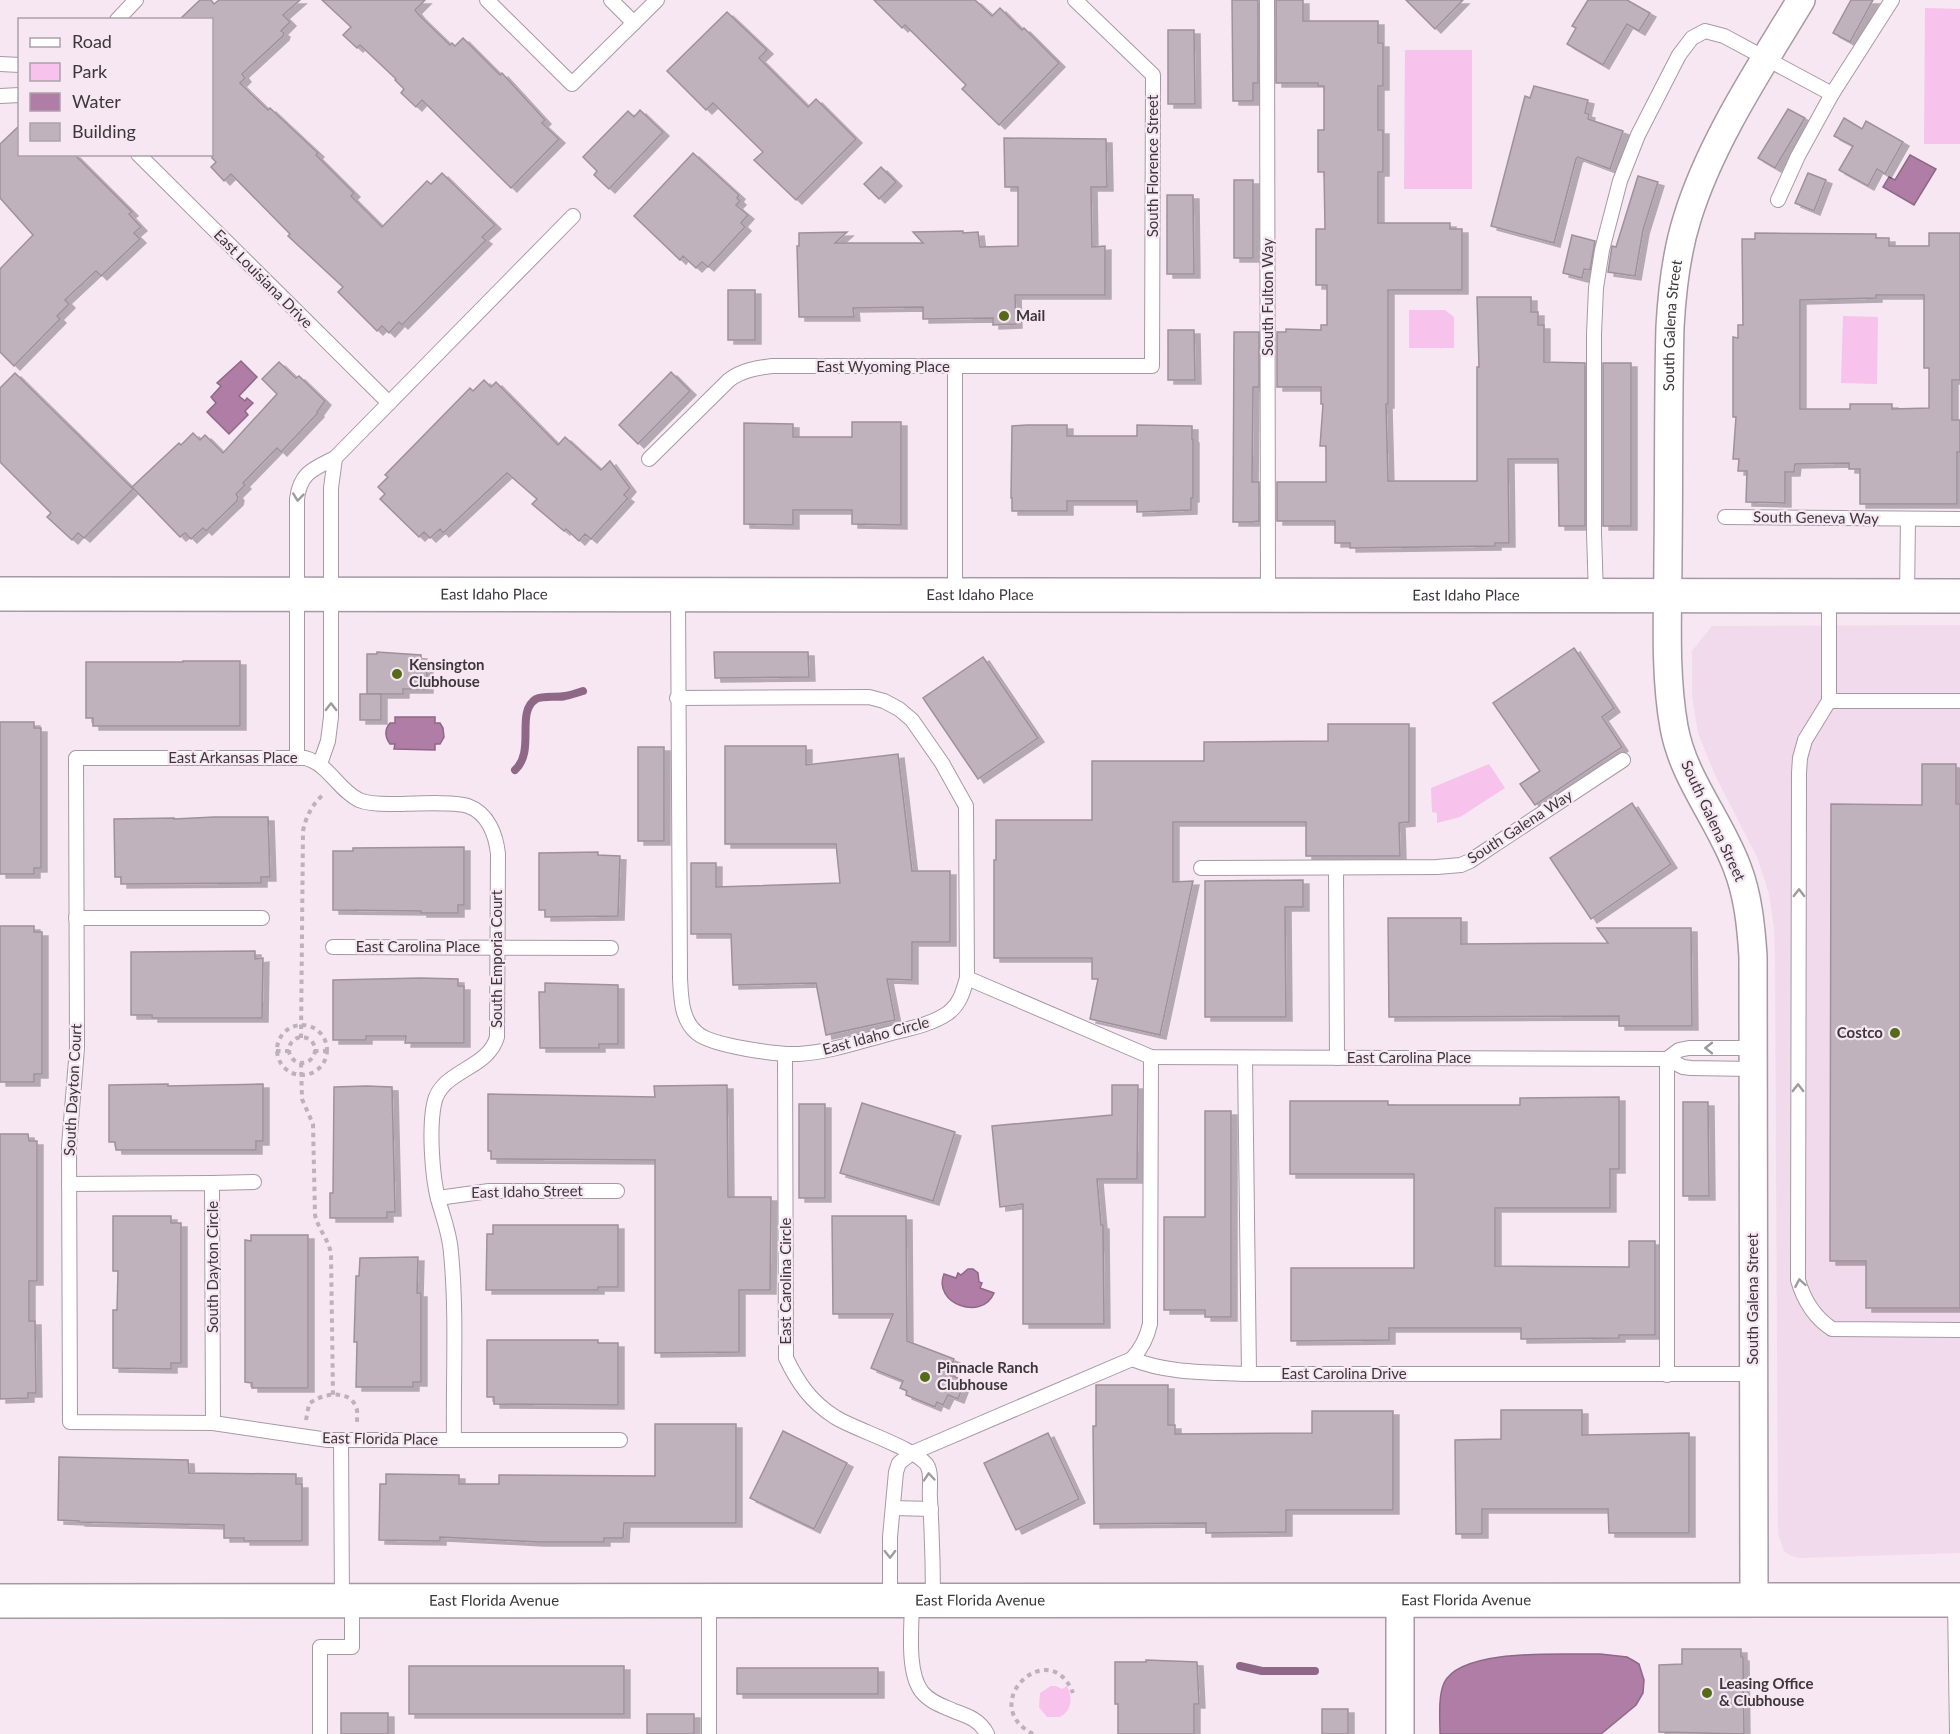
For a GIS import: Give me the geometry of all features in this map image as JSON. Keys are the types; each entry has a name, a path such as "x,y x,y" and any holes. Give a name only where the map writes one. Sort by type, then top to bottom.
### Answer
{"street":[{"name":"South Galena Street","path":"1754,1601 1753,956 1749,909 1737,866 1695,785 1676,739 1670,698 1669,350 1671,307 1677,262 1687,218 1704,172 1766,58 1801,0"},
{"name":"East Idaho Place","path":"0,594 1960,596"},
{"name":"East Florida Avenue","path":"0,1601 1958,1600"},
{"path":"1400,1601 1400,1734"}],"lane":[{"path":"119,18 136,0"},
{"path":"487,0 572,84 657,0"},
{"path":"611,0 634,23"},
{"name":"South Florence Street","path":"1075,0 1153,75 1152,366"},
{"name":"South Fulton Way","path":"1267,0 1268,594"},
{"path":"1778,200 1798,156 1832,94 1892,0"},
{"path":"1596,595 1593,533 1596,298 1605,234 1620,182 1638,135 1679,55 1692,38 1699,33 1709,31 1724,36 1832,94"},
{"path":"0,64 18,65"},
{"path":"0,96 18,95"},
{"name":"East Louisiana Drive","path":"140,156 389,403"},
{"path":"297,757 297,500 300,484 310,471 335,458 573,216"},
{"name":"East Wyoming Place","path":"649,459 722,386 744,371 772,366 1152,366"},
{"path":"955,595 956,367"},
{"path":"320,764 330,730 331,488 335,458"},
{"name":"South Geneva Way","path":"1725,517 1960,519"},
{"path":"1907,596 1908,519"},
{"name":"East Idaho Circle","path":"678,595 678,698 680,978 683,1007 687,1020 696,1033 705,1038 720,1043 785,1054 830,1050 921,1026 948,1013 958,1003 967,978 966,806 942,763 912,720 884,700 869,697 678,698"},
{"path":"1829,596 1829,701 1805,740 1799,773 1798,1280 1802,1295 1813,1313 1832,1329 1960,1330"},
{"path":"1829,701 1960,701"},
{"name":"East Arkansas Place","path":"76,758 297,757 310,759 320,764 361,801 383,804 465,805 479,813"},
{"name":"South Dayton Court","path":"70,1422 69,1134 77,1048 76,758"},
{"name":"South Galena Way","path":"1201,868 1461,865 1623,760"},
{"name":"South Emporia Court","path":"454,1440 453,1276 450,1244 438,1198 433,1156 434,1103 436,1094 444,1084 479,1062 494,1045 498,1021 498,847 490,826 479,813"},
{"path":"1336,868 1337,1058"},
{"path":"76,918 262,918"},
{"name":"East Carolina Place","path":"333,947 611,948"},
{"path":"967,978 1150,1058 1150,1324 1140,1351 1132,1359 912,1453 902,1459 897,1467 890,1537 912,1600 913,1668 920,1689 938,1704 977,1721 987,1734"},
{"name":"East Carolina Place","path":"1668,1059 1679,1050 1689,1048 1753,1058"},
{"name":"East Carolina Circle","path":"785,1054 786,1358 805,1393 816,1404 836,1418 912,1453"},
{"name":"East Carolina Place","path":"1150,1058 1668,1059 1683,1067 1691,1068 1753,1058"},
{"path":"1132,1359 1169,1371 1249,1374 1245,1059"},
{"path":"1668,1059 1668,1375"},
{"path":"212,1183 254,1182"},
{"name":"South Dayton Circle","path":"69,1184 212,1183 213,1423"},
{"name":"East Idaho Street","path":"438,1198 479,1192 617,1191"},
{"name":"East Carolina Drive","path":"1249,1374 1754,1374"},
{"name":"East Florida Place","path":"70,1422 213,1423 311,1438 341,1440 620,1440"},
{"path":"320,1734 320,1647 352,1647 347,1600 341,1440"},
{"path":"912,1453 922,1459 928,1467 933,1534 912,1600"},
{"path":"893,1508 931,1509"},
{"path":"709,1600 709,1734"},
{"path":"1957,1734 1958,1600"}],"path":[{"path":"301,1038 303,831 307,816 316,801 338,782"},
{"path":"302,1025 312,1027 321,1034 325,1039 327,1051 325,1061 318,1070 312,1074 300,1076 283,1067 276,1051 278,1041 285,1031 302,1025"},
{"path":"301,1038 312,1042 314,1051 312,1058 301,1063 292,1059 289,1051 293,1041 301,1038"},
{"path":"276,1051 289,1051"},
{"path":"314,1051 327,1051"},
{"path":"301,1063 302,1099 313,1124 315,1215 331,1254 333,1395"},
{"path":"311,1438 306,1419 309,1404 318,1397 333,1395 349,1398 356,1407 359,1440"},
{"path":"1033,1734 1022,1726 1013,1711 1014,1692 1023,1678 1041,1671 1053,1672 1067,1681 1073,1693"}],"shaded area":[{"path":"1960,625 1960,1553 1799,1558 1784,1551 1778,1533 1774,927 1769,894 1757,857 1715,775 1698,733 1692,697 1692,651 1712,626"}],"green space":[{"path":"1925,8 1960,9 1960,144 1924,144"},
{"path":"1405,50 1472,50 1472,189 1404,189"},
{"path":"1409,310 1445,310 1454,317 1454,348 1409,348"},
{"path":"1843,316 1878,317 1877,384 1841,383"},
{"path":"1489,764 1505,788 1460,817 1437,823 1437,813 1432,812 1431,788"},
{"path":"1051,1686 1062,1689 1067,1686 1069,1690 1071,1699 1069,1707 1060,1717 1047,1717 1039,1707 1040,1693"}],"water":[{"path":"1910,155 1936,169 1914,205 1883,187 1889,177 1895,180"},
{"path":"241,361 257,377 239,396 253,403 245,411 248,415 229,434 207,412 216,403 211,397 221,386 217,383"},
{"path":"395,717 435,717 435,723 440,723 443,728 444,737 440,744 435,744 435,750 394,749 395,744 390,744 386,734 390,723 395,723"},
{"path":"968,1269 973,1269 978,1273 979,1282 982,1283 980,1288 994,1293 988,1302 979,1306 960,1305 951,1300 942,1284 944,1274 956,1278 958,1273 961,1275"},
{"path":"1600,1654 1627,1657 1634,1661 1639,1664 1644,1680 1643,1693 1636,1705 1601,1734 1440,1734 1442,1689 1454,1671 1471,1663 1516,1655"}],"building":[{"path":"200,0 211,0 214,4 219,0 300,0 283,15 290,22 281,31 284,33 283,36 242,74 245,78 240,83 318,153 316,155 354,193 351,196 382,227 427,181 431,184 442,173 495,225 482,237 486,240 402,325 399,322 389,333 382,326 377,331 338,292 343,287 288,236 290,234 231,174 224,181 211,167 216,162 212,158 213,18 181,18"},
{"path":"322,0 425,0 415,10 419,15 450,45 452,43 455,46 463,38 500,75 502,73 545,120 542,123 559,139 511,188 422,100 416,107 401,93 404,89 396,79 360,45 357,48 343,35 351,27"},
{"path":"874,0 975,0 992,16 1000,8 1059,63 999,125 962,89 966,85 905,25 902,28"},
{"path":"1232,0 1258,0 1258,83 1253,83 1253,101 1233,101"},
{"path":"1276,0 1303,0 1303,21 1378,21 1378,43 1383,43 1383,86 1378,86 1378,130 1383,130 1383,172 1378,172 1378,223 1450,223 1450,229 1462,229 1462,290 1388,290 1388,404 1386,404 1388,481 1477,481 1477,367 1479,367 1477,297 1531,297 1531,312 1538,312 1538,325 1544,325 1544,362 1585,363 1585,526 1559,526 1558,459 1508,459 1509,543 1495,543 1495,546 1350,548 1350,543 1335,543 1335,521 1277,521 1277,482 1326,482 1326,446 1320,446 1323,404 1321,404 1321,387 1277,387 1277,332 1286,332 1286,329 1321,330 1321,325 1327,325 1327,285 1316,285 1316,229 1325,229 1324,172 1318,172 1318,130 1324,130 1324,86 1318,86 1318,83 1276,83"},
{"path":"1406,0 1463,0 1435,29"},
{"path":"1588,0 1627,0 1650,13 1639,31 1627,24 1603,65 1567,44 1576,28 1572,26"},
{"path":"1851,0 1873,0 1850,42 1833,33"},
{"path":"727,12 767,50 759,58 808,107 816,99 856,139 796,200 754,160 763,152 713,103 706,110 667,71"},
{"path":"1168,30 1194,30 1195,104 1168,104"},
{"path":"1534,86 1588,100 1585,113 1589,114 1588,119 1623,131 1610,169 1578,157 1576,159 1554,243 1491,226 1525,96 1530,98"},
{"path":"1788,109 1805,118 1775,168 1758,158"},
{"path":"640,110 663,132 609,189 594,175 597,171 583,157 628,111 634,117"},
{"path":"1844,118 1862,129 1866,121 1903,142 1885,174 1877,169 1868,186 1839,170 1853,146 1834,136"},
{"path":"18,127 18,156 76,156 132,212 129,214 141,227 134,233 140,239 101,276 96,271 65,300 69,304 57,316 60,319 14,366 0,352 0,269 33,235 0,198 0,144"},
{"path":"1004,138 1106,139 1107,187 1091,187 1092,247 1105,246 1105,295 1015,295 1016,324 993,325 993,318 923,319 923,307 853,308 854,317 799,317 797,246 799,246 799,233 847,232 835,243 923,243 913,232 963,231 963,233 978,232 980,247 1018,246 1018,187 1005,187"},
{"path":"693,153 739,195 737,198 740,201 736,205 748,215 741,223 745,227 708,267 702,262 696,268 683,256 680,260 634,216"},
{"path":"881,167 896,182 879,199 864,184"},
{"path":"1808,173 1826,180 1814,211 1795,203"},
{"path":"1638,176 1658,182 1643,230 1635,276 1608,272 1612,246 1616,247"},
{"path":"1234,180 1253,180 1253,258 1234,258"},
{"path":"1167,195 1193,195 1194,274 1167,274"},
{"path":"1755,233 1876,234 1876,238 1889,238 1889,246 1929,246 1929,233 1960,233 1960,380 1952,380 1952,420 1960,420 1960,452 1957,452 1957,504 1860,504 1860,469 1849,469 1849,463 1795,464 1794,472 1785,472 1785,503 1746,502 1747,471 1738,471 1739,459 1733,459 1736,417 1733,417 1733,337 1738,338 1738,325 1743,325 1742,239 1755,239","holes":["1876,295 1924,295 1924,368 1929,368 1929,408 1892,409 1892,404 1850,404 1850,409 1800,409 1800,300 1876,298"]},
{"path":"1572,235 1595,241 1590,270 1584,269 1582,278 1563,273"},
{"path":"728,290 755,290 755,340 728,340"},
{"path":"1168,330 1194,330 1195,380 1168,380"},
{"path":"1234,332 1259,332 1259,387 1253,387 1252,482 1259,482 1259,521 1252,522 1233,522"},
{"path":"279,362 296,378 299,376 325,401 318,413 281,452 277,448 243,483 245,485 236,494 237,501 206,531 203,528 191,539 185,533 180,537 132,487 193,433 200,440 205,435 223,453 277,394 262,379"},
{"path":"1603,363 1631,363 1631,526 1603,526"},
{"path":"671,372 690,391 638,444 619,425"},
{"path":"15,373 133,489 84,538 78,533 72,540 47,517 51,513 0,462 0,388"},
{"path":"484,380 491,387 496,382 558,445 565,437 601,470 610,461 630,488 624,495 628,498 591,539 585,534 579,541 566,529 564,531 532,504 537,499 507,473 443,533 440,529 430,538 424,532 419,537 380,499 385,494 378,487 388,477 385,475 470,388 473,391"},
{"path":"852,422 901,422 901,525 852,524 852,510 793,510 793,525 744,524 744,423 793,424 793,437 852,437"},
{"path":"1067,425 1067,436 1137,436 1137,425 1192,426 1193,498 1191,498 1191,510 1137,512 1137,501 1067,501 1067,511 1012,511 1012,426"},
{"path":"1574,648 1614,708 1602,717 1622,747 1535,805 1520,784 1540,771 1493,703"},
{"name":"Kensington Clubhouse","path":"377,652 421,655 421,660 427,661 427,689 403,689 403,694 367,694 367,654 377,654"},
{"path":"714,652 808,652 809,677 715,678"},
{"path":"983,657 1038,738 978,779 923,698"},
{"path":"240,661 240,726 93,726 93,718 86,718 86,662"},
{"path":"360,694 381,694 381,720 360,720"},
{"path":"0,722 34,722 34,728 41,728 41,868 34,868 34,874 0,874"},
{"path":"1328,724 1409,724 1409,822 1399,823 1400,856 1306,856 1306,822 1173,822 1173,882 1193,881 1160,1035 1090,1019 1098,979 1092,979 1092,958 994,958 996,820 1092,820 1092,761 1204,761 1204,742 1328,741"},
{"path":"725,746 806,746 806,765 898,754 912,871 950,871 950,942 912,942 912,980 887,979 895,1020 826,1035 816,983 733,985 731,934 691,934 691,863 716,863 716,887 840,883 836,844 725,844"},
{"path":"638,747 664,747 664,841 638,841"},
{"name":"Costco","path":"1922,764 1956,764 1956,804 1960,804 1960,1308 1866,1308 1866,1261 1830,1261 1831,804 1922,805"},
{"path":"1632,803 1671,864 1591,919 1550,858"},
{"path":"268,817 270,877 261,877 261,883 121,884 121,877 115,877 114,819"},
{"path":"464,847 464,905 458,905 458,913 333,910 333,851 353,851 353,848"},
{"path":"598,852 598,855 620,856 618,916 545,917 545,910 539,910 539,853"},
{"path":"1303,880 1303,907 1285,907 1286,1017 1205,1017 1205,881"},
{"path":"1388,918 1461,918 1461,944 1608,943 1597,928 1691,928 1692,1026 1619,1026 1619,1016 1389,1017"},
{"path":"0,926 34,926 34,932 42,932 42,1074 34,1074 34,1082 0,1082"},
{"path":"255,951 255,959 263,958 262,1018 152,1018 152,1015 131,1015 131,952"},
{"path":"458,979 458,986 464,986 464,1043 405,1043 406,1036 366,1036 366,1040 333,1040 333,980"},
{"path":"545,983 618,985 618,1044 599,1044 599,1048 540,1048 539,992 545,992"},
{"path":"168,1084 168,1086 263,1084 263,1141 256,1141 256,1150 116,1150 115,1142 109,1142 109,1085"},
{"path":"727,1085 728,1197 771,1197 770,1290 739,1290 739,1352 655,1353 655,1160 491,1159 491,1151 488,1151 488,1094 655,1097 654,1086"},
{"path":"1112,1085 1138,1085 1137,1179 1097,1179 1101,1225 1103,1225 1104,1324 1023,1324 1023,1204 1000,1207 992,1126 1112,1115"},
{"path":"334,1087 392,1087 395,1212 387,1212 387,1218 330,1218 330,1193 333,1193"},
{"path":"1619,1097 1619,1169 1610,1169 1610,1208 1495,1208 1495,1266 1629,1267 1629,1241 1655,1241 1655,1335 1619,1335 1619,1338 1521,1339 1521,1328 1389,1328 1389,1340 1291,1341 1291,1268 1414,1268 1414,1174 1290,1174 1290,1101 1388,1101 1388,1105 1520,1105 1520,1098"},
{"path":"1683,1102 1708,1102 1709,1196 1683,1196"},
{"path":"862,1103 955,1132 933,1201 840,1173"},
{"path":"799,1104 825,1104 825,1198 799,1198"},
{"path":"1205,1111 1231,1111 1231,1317 1205,1317 1205,1310 1164,1310 1164,1217 1205,1217"},
{"path":"0,1134 28,1134 29,1141 37,1141 37,1281 29,1281 29,1321 35,1321 36,1393 28,1393 28,1398 0,1399"},
{"path":"113,1216 171,1216 171,1223 181,1223 181,1363 171,1363 171,1369 113,1368 113,1310 117,1310 118,1271 113,1271"},
{"path":"832,1216 906,1216 907,1341 954,1359 948,1374 965,1381 958,1399 948,1395 943,1405 937,1402 935,1407 906,1395 907,1391 900,1388 903,1381 871,1368 893,1314 833,1314"},
{"path":"493,1225 618,1225 618,1287 598,1287 598,1290 486,1290 487,1234 493,1234"},
{"path":"251,1235 308,1235 308,1388 252,1388 252,1383 245,1382 245,1240 251,1241"},
{"path":"418,1257 417,1293 421,1293 421,1382 413,1382 413,1387 356,1387 357,1342 354,1342 356,1276 359,1276 360,1258"},
{"path":"487,1340 598,1340 598,1343 618,1343 618,1405 494,1404 494,1397 487,1397"},
{"path":"1096,1385 1168,1385 1168,1425 1175,1425 1175,1434 1312,1433 1312,1411 1393,1411 1393,1510 1286,1510 1286,1532 1206,1533 1206,1523 1094,1524 1093,1426 1096,1426"},
{"path":"1501,1410 1582,1410 1582,1435 1689,1433 1689,1533 1609,1533 1608,1509 1482,1509 1482,1534 1456,1534 1455,1440 1501,1439"},
{"path":"655,1424 736,1424 736,1523 624,1523 623,1538 604,1538 604,1542 538,1542 440,1537 440,1541 379,1540 380,1484 386,1484 386,1474 459,1475 459,1484 499,1484 499,1475 655,1476"},
{"path":"783,1431 847,1463 814,1529 750,1498"},
{"path":"1048,1433 1079,1499 1016,1530 984,1463"},
{"path":"59,1457 188,1460 189,1473 296,1474 296,1484 302,1484 302,1541 244,1541 244,1538 224,1538 224,1525 58,1520"},
{"name":"Leasing Office & Clubhouse","path":"1682,1649 1741,1649 1744,1734 1659,1732 1659,1665 1682,1664"},
{"path":"1146,1660 1197,1662 1199,1704 1194,1704 1194,1734 1118,1734 1115,1662 1146,1662"},
{"path":"409,1666 624,1666 624,1714 409,1714"},
{"path":"737,1668 878,1668 878,1694 737,1694"},
{"path":"1322,1709 1348,1709 1348,1734 1322,1734"},
{"path":"341,1713 388,1713 388,1734 341,1734"},
{"path":"647,1714 694,1714 694,1734 647,1734"}],"waterway":[{"path":"515,770 524,753 527,713 530,705 539,698 562,697 583,691"},
{"path":"1240,1666 1262,1671 1315,1671"}],"place":[{"name":"Mail","path":"1004,316"},
{"name":"Kensington Clubhouse","path":"397,674"},
{"name":"Costco","path":"1895,1033"},
{"name":"Pinnacle Ranch Clubhouse","path":"925,1377"},
{"name":"Leasing Office & Clubhouse","path":"1707,1693"}]}
